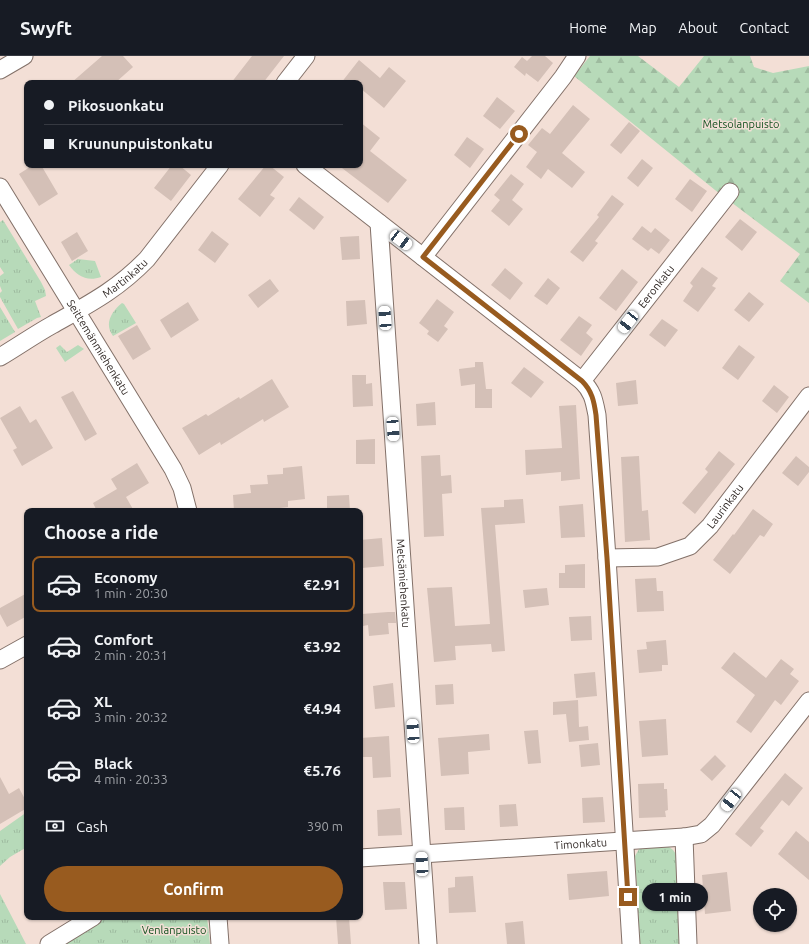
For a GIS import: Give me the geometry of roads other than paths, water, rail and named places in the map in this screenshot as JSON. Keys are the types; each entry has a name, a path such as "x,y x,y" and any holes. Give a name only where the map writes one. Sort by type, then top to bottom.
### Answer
{"street":[{"path":"0,70 24,56"},
{"path":"287,80 306,56"},
{"path":"423,257 577,56"},
{"name":"Martinkatu","path":"0,357 114,289 134,272 147,259 218,168"},
{"path":"309,168 589,387 593,397 596,415 607,558 631,944"},
{"name":"Seittemänmiehenkatu","path":"0,187 173,469 182,488 187,508"},
{"name":"Eeronkatu","path":"582,381 730,192"},
{"name":"Metsämiehenkatu","path":"379,223 428,944"},
{"name":"Laurinkatu","path":"607,558 658,557 690,546 710,526 809,396"},
{"path":"0,660 24,647"},
{"name":"Timonkatu","path":"363,858 684,837 701,834 712,825 809,701"},
{"path":"684,837 688,944"},
{"path":"49,944 88,920"},
{"path":"218,920 220,944"}],"park label":[{"name":"Metsolanpuisto","path":"741,124"},
{"name":"Venlanpuisto","path":"174,930"}]}
